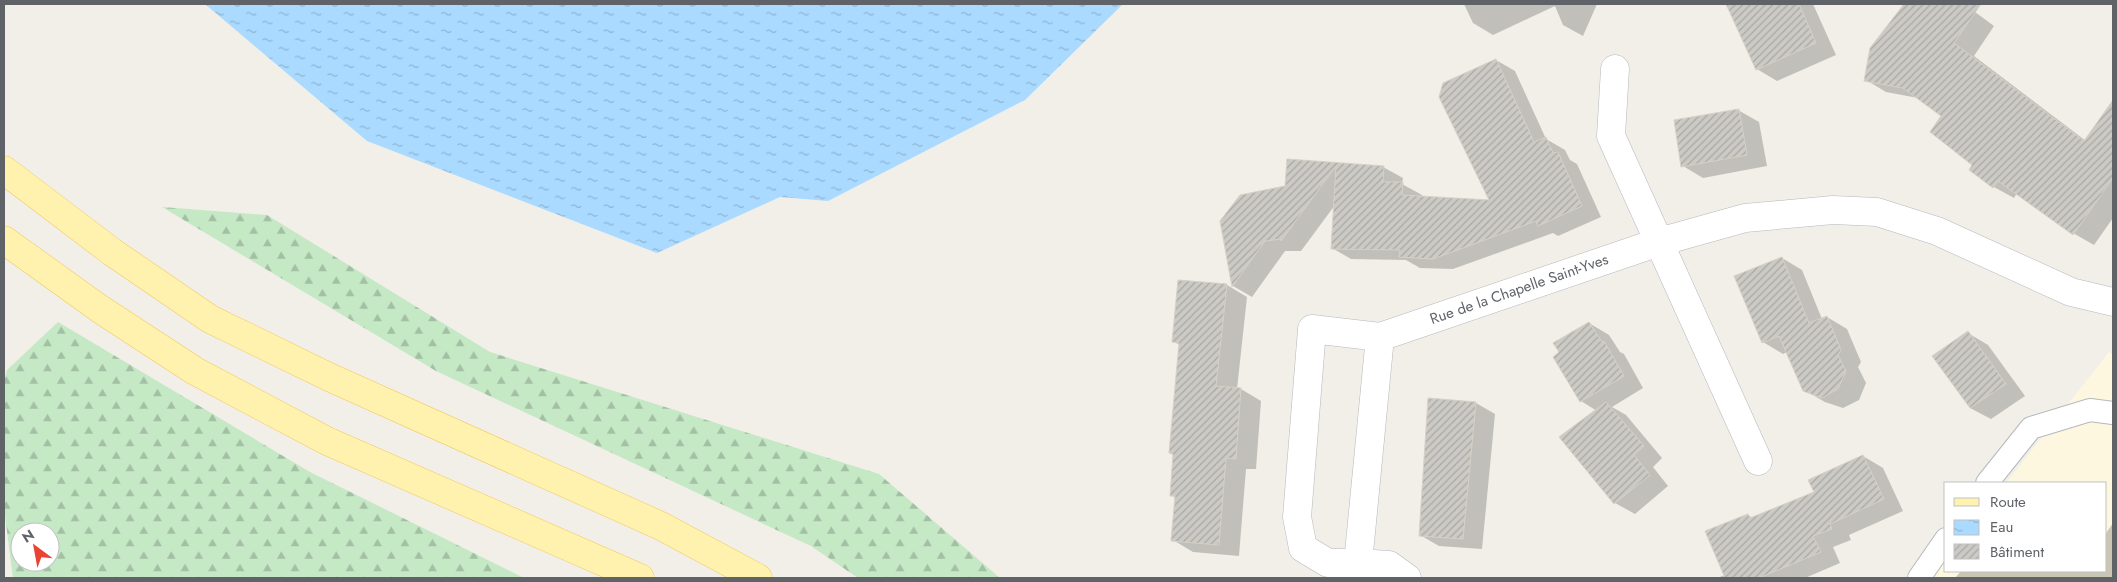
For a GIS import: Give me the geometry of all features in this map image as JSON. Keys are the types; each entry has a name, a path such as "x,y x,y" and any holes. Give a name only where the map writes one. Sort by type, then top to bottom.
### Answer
{"main road":[{"path":"4,170 112,252 210,319 329,377 661,526 758,578"},
{"path":"4,240 100,309 195,371 327,441 640,578"}],"street":[{"path":"1615,69 1611,136 1758,460"},
{"name":"Rue de la Chapelle Saint-Yves","path":"1407,578 1389,565 1328,563 1303,548 1297,517 1312,329 1380,337 1659,242 1745,218 1833,210 1877,212 1937,231 2071,292 2113,302"},
{"path":"1358,563 1380,337"}],"lane":[{"path":"1988,482 2031,428 2090,410 2113,413"},
{"path":"1918,578 1944,542"}],"shaded area":[{"path":"2109,352 2113,355 2113,578 1932,578 1944,563 1944,572 2107,572 2107,482 2007,482"}],"green space":[{"path":"162,207 267,215 490,352 879,474 1000,578 858,578 811,546 436,371"},
{"path":"58,322 310,472 524,578 13,578 12,572 60,572 60,522 10,522 10,555 4,508 4,382 7,370"}],"water":[{"path":"205,4 1123,4 1025,100 828,201 780,197 657,253 367,141"}],"building":[{"path":"1726,4 1799,4 1816,43 1756,70"},
{"path":"1904,4 1981,4 1954,43 2084,141 2113,100 2113,178 2073,235 1998,181 1993,188 1969,170 1972,165 1930,132 1941,116 1903,88 1864,81 1870,48"},
{"path":"1496,59 1534,142 1546,137 1553,153 1558,152 1582,206 1538,226 1536,221 1433,259 1399,257 1400,250 1331,249 1336,166 1281,241 1281,239 1265,241 1232,287 1220,221 1240,195 1285,186 1287,159 1384,166 1383,182 1403,182 1402,195 1489,200 1439,97 1443,83"},
{"path":"1739,109 1747,155 1681,167 1674,120"},
{"path":"1782,257 1809,323 1827,316 1841,350 1838,355 1846,371 1838,389 1822,398 1803,391 1779,336 1762,343 1734,276"},
{"path":"1178,280 1227,284 1216,386 1241,388 1236,459 1226,458 1219,545 1171,541 1175,496 1170,496 1173,454 1169,453 1179,343 1172,342"},
{"path":"1589,322 1602,342 1604,341 1624,376 1580,402 1553,357 1559,352 1553,343"},
{"path":"1968,331 2006,384 1970,408 1932,356"},
{"path":"1428,398 1476,402 1463,539 1419,536"},
{"path":"1606,402 1644,446 1634,455 1650,475 1614,504 1559,437"},
{"path":"1863,455 1884,499 1830,524 1832,529 1813,536 1821,552 1759,578 1725,578 1705,531 1748,514 1750,518 1814,492 1808,480"}]}
